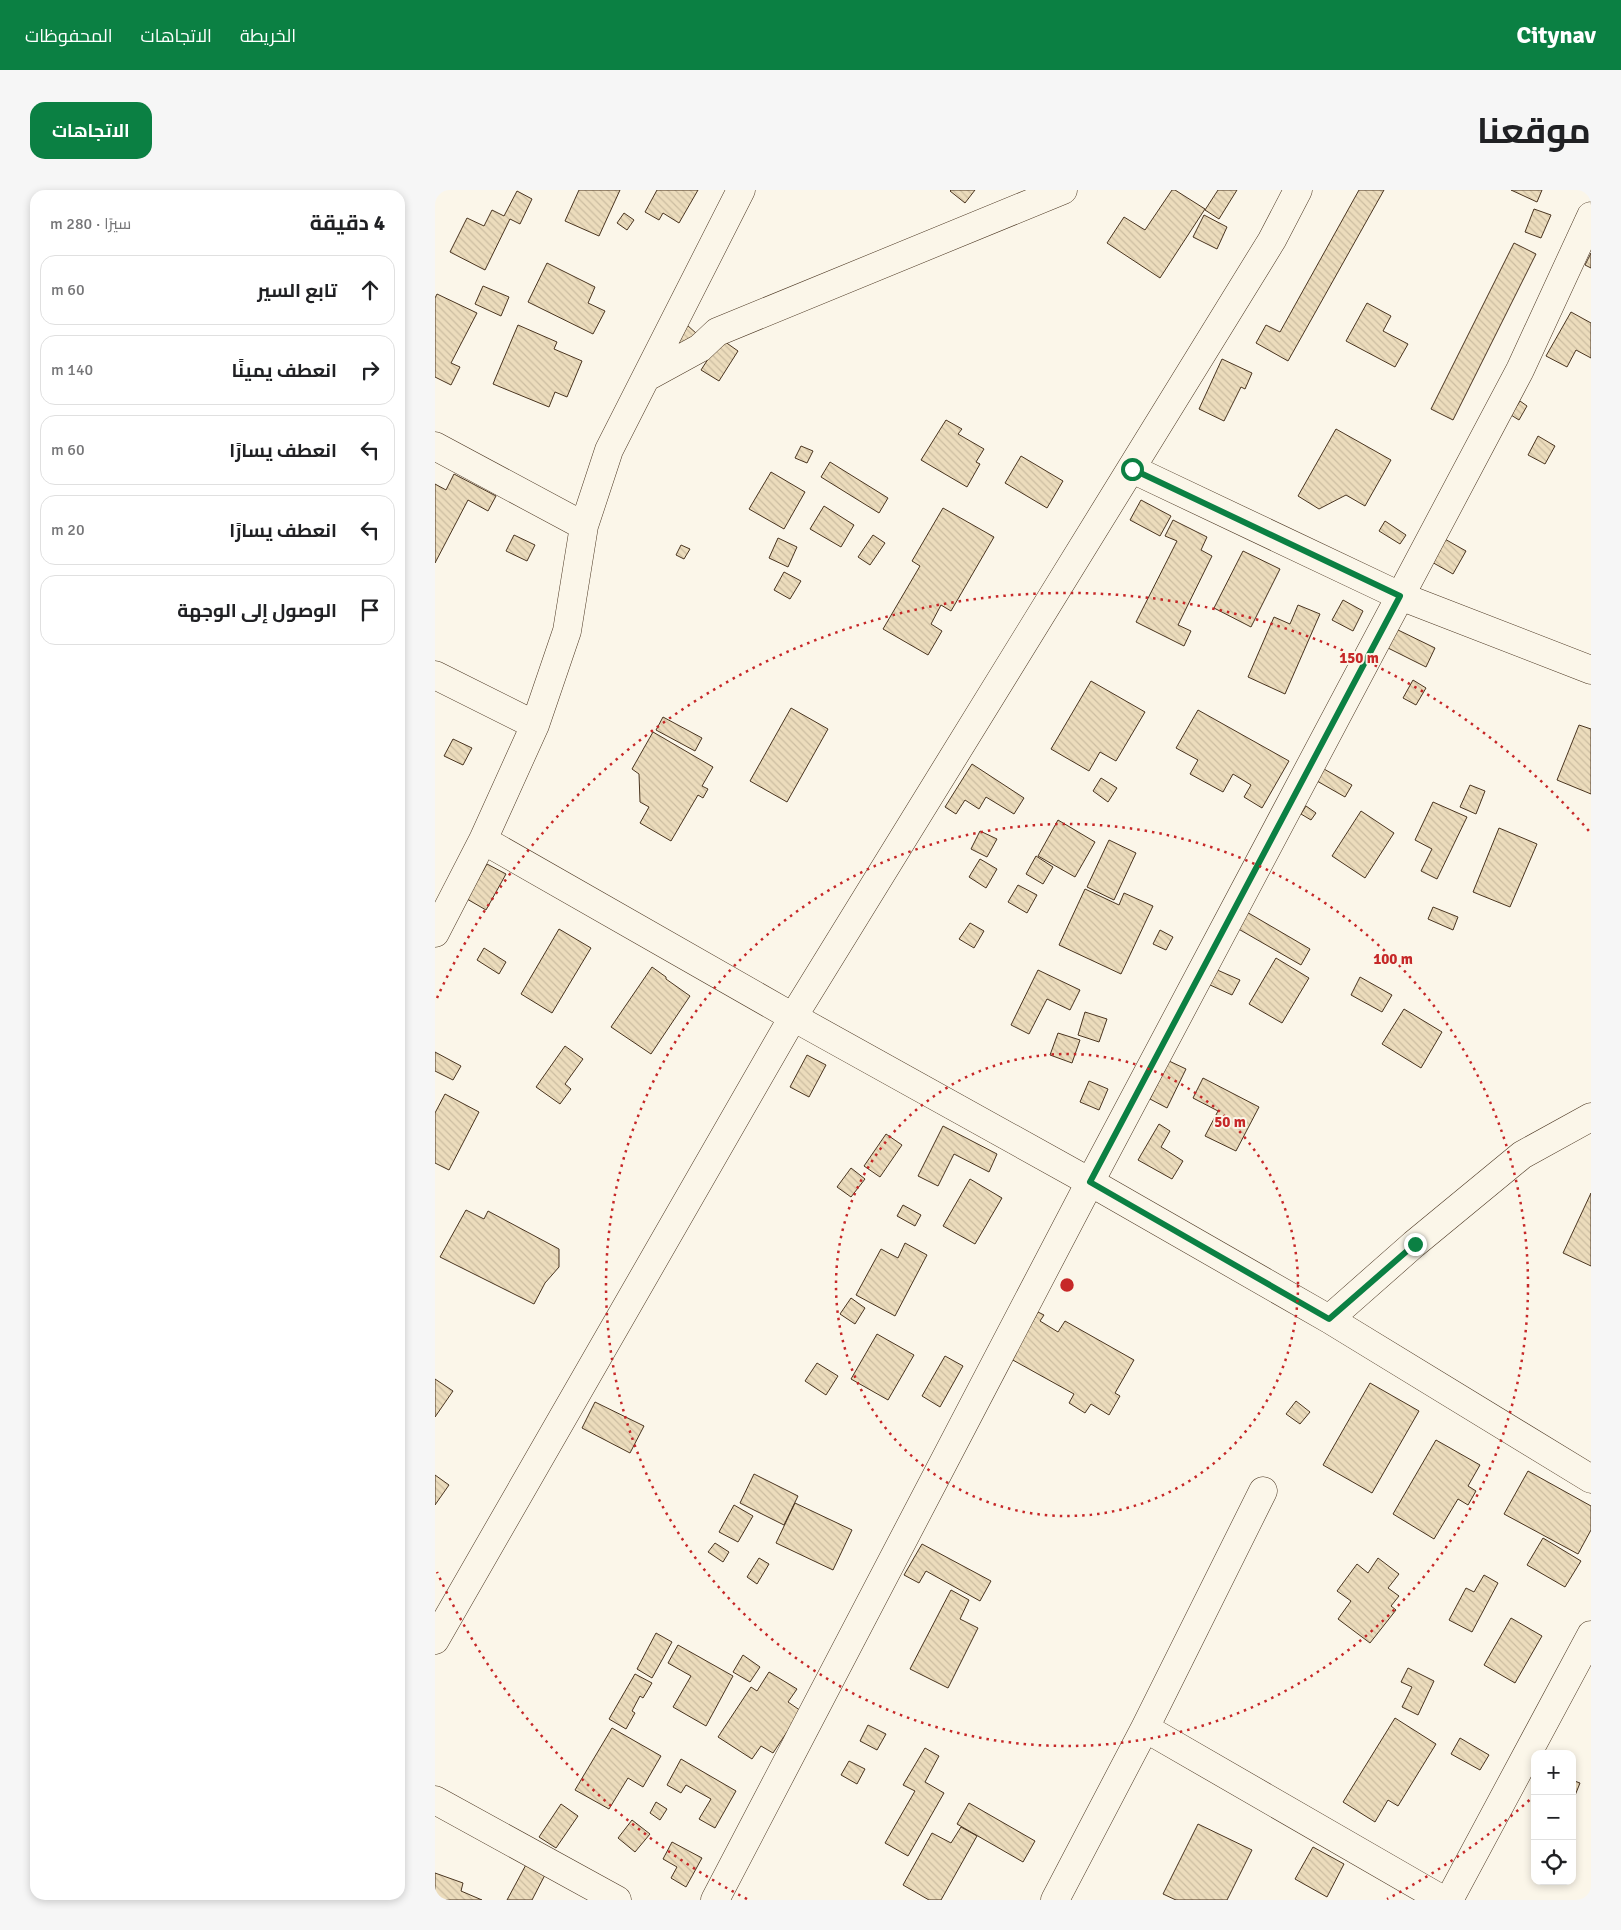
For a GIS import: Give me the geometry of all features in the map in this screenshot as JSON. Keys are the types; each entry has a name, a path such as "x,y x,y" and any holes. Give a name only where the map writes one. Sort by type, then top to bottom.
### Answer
{"street":[{"path":"435,933 483,840 535,725 567,631 584,526 609,450 741,190"},
{"path":"647,377 700,348 717,332 1063,190"},
{"path":"435,1640 793,1017 1272,240 1298,190"},
{"path":"715,1900 1090,1182 1520,370 1591,216"},
{"path":"435,446 584,526"},
{"path":"1132,469 1400,596 1591,670"},
{"path":"435,676 535,725"},
{"path":"483,840 1329,1319 1591,1479"},
{"path":"1329,1319 1522,1155 1591,1117"},
{"path":"1055,1900 1145,1728 1263,1491"},
{"path":"1449,1900 1591,1635"},
{"path":"1145,1728 1443,1900"},
{"path":"435,1800 617,1900"}],"building":[{"path":"579,190 620,190 599,236 565,221"},
{"path":"657,190 698,190 679,223 663,213 659,220 645,212"},
{"path":"951,190 975,190 965,203"},
{"path":"1172,190 1205,209 1160,278 1107,243 1124,217 1145,230"},
{"path":"1218,190 1237,190 1219,219 1205,210"},
{"path":"1359,190 1384,190 1288,361 1256,343 1266,325 1280,332"},
{"path":"1511,190 1542,190 1537,202"},
{"path":"517,191 532,199 520,224 510,219 485,270 450,252 467,218 484,226 492,210 504,216"},
{"path":"1534,209 1551,215 1541,238 1525,232"},
{"path":"624,213 634,220 627,230 617,223"},
{"path":"1204,215 1227,227 1217,249 1193,237"},
{"path":"1514,243 1536,254 1453,420 1431,409"},
{"path":"1591,253 1591,268 1585,265"},
{"path":"547,263 595,287 588,303 605,311 593,334 528,302"},
{"path":"483,286 509,297 501,316 475,304"},
{"path":"437,294 477,313 451,363 460,367 451,385 435,377 435,298"},
{"path":"1367,303 1391,316 1383,331 1408,344 1395,367 1346,341"},
{"path":"1571,312 1591,323 1591,358 1576,350 1567,367 1546,356"},
{"path":"518,325 557,342 554,349 582,361 567,397 555,392 549,407 493,384"},
{"path":"687,325 697,334 685,348 675,339"},
{"path":"721,339 738,351 719,381 701,370"},
{"path":"1222,359 1252,373 1245,389 1241,387 1224,421 1199,409"},
{"path":"1520,401 1527,406 1519,420 1511,415"},
{"path":"946,420 962,429 958,434 984,449 976,462 980,464 967,487 921,460"},
{"path":"1336,429 1391,460 1365,506 1346,495 1319,509 1298,496"},
{"path":"1538,436 1555,446 1545,464 1528,455"},
{"path":"801,446 813,451 807,463 795,458"},
{"path":"1021,456 1063,481 1047,508 1005,483"},
{"path":"830,462 888,498 879,513 821,477"},
{"path":"771,472 805,492 784,529 749,509"},
{"path":"454,474 496,496 488,511 468,500 435,563 435,484 446,490"},
{"path":"1141,500 1171,516 1160,536 1130,520"},
{"path":"824,506 854,525 841,547 810,529"},
{"path":"943,508 994,537 951,611 941,605 931,624 942,631 928,655 883,629 920,566 912,561"},
{"path":"1173,520 1207,537 1201,550 1212,556 1178,625 1191,631 1184,646 1136,622 1177,541 1165,536"},
{"path":"1385,521 1406,535 1400,544 1379,531"},
{"path":"514,535 535,545 527,561 506,551"},
{"path":"873,535 885,543 870,565 858,557"},
{"path":"778,538 797,547 788,567 769,558"},
{"path":"1443,538 1466,551 1453,574 1430,561"},
{"path":"681,545 690,549 684,559 676,555"},
{"path":"1243,551 1280,569 1251,627 1214,608"},
{"path":"784,572 801,581 790,599 774,590"},
{"path":"1343,600 1363,611 1353,631 1332,620"},
{"path":"1298,605 1320,614 1285,694 1248,677 1274,617 1290,624"},
{"path":"1396,629 1435,648 1426,667 1386,647"},
{"path":"1413,680 1426,688 1416,705 1403,698"},
{"path":"1091,681 1145,712 1116,761 1100,752 1089,771 1051,749"},
{"path":"791,708 828,729 787,802 750,781"},
{"path":"1198,710 1289,761 1262,808 1244,797 1251,785 1233,774 1223,792 1190,774 1198,760 1176,748"},
{"path":"663,717 702,738 695,751 656,730"},
{"path":"1579,725 1591,729 1591,794 1557,780"},
{"path":"653,732 713,767 702,786 708,789 703,798 698,795 671,841 640,823 649,807 640,802 639,774 632,769"},
{"path":"453,739 472,748 463,765 444,756"},
{"path":"972,764 1024,798 1014,814 986,797 979,809 965,800 956,814 945,807"},
{"path":"1324,769 1352,785 1345,797 1317,781"},
{"path":"1101,778 1117,788 1108,802 1093,791"},
{"path":"1470,785 1485,791 1476,814 1460,807"},
{"path":"1433,802 1467,817 1437,879 1421,871 1432,849 1415,840"},
{"path":"1306,806 1316,813 1311,820 1301,814"},
{"path":"1361,811 1394,833 1365,878 1332,856"},
{"path":"1058,820 1095,842 1075,877 1038,856"},
{"path":"1499,828 1537,844 1510,907 1473,892"},
{"path":"980,831 997,839 987,857 971,849"},
{"path":"1109,840 1136,853 1114,900 1087,887"},
{"path":"1036,856 1053,867 1043,884 1026,874"},
{"path":"980,859 997,869 986,888 969,877"},
{"path":"487,864 506,874 486,910 467,899"},
{"path":"1018,885 1037,895 1027,913 1008,902"},
{"path":"1085,889 1119,905 1124,893 1153,906 1121,974 1059,945"},
{"path":"1433,907 1458,917 1453,930 1428,919"},
{"path":"1245,911 1310,949 1301,965 1235,927"},
{"path":"970,923 984,931 974,948 959,939"},
{"path":"559,929 591,948 552,1013 521,994"},
{"path":"1160,930 1173,937 1166,950 1153,944"},
{"path":"484,948 506,962 499,974 477,960"},
{"path":"1276,958 1309,978 1282,1023 1249,1004"},
{"path":"652,967 690,996 651,1054 611,1027"},
{"path":"1215,969 1240,980 1232,995 1208,984"},
{"path":"1038,970 1080,990 1070,1010 1047,999 1029,1034 1011,1025"},
{"path":"1360,977 1392,995 1382,1012 1351,995"},
{"path":"1404,1009 1442,1032 1421,1068 1382,1044"},
{"path":"1085,1012 1107,1019 1099,1042 1078,1035"},
{"path":"1058,1033 1080,1040 1072,1063 1050,1055"},
{"path":"565,1046 583,1059 565,1084 571,1089 560,1104 536,1087"},
{"path":"435,1052 461,1066 453,1080 435,1071"},
{"path":"807,1055 826,1065 809,1097 790,1087"},
{"path":"1169,1061 1186,1069 1167,1108 1150,1099"},
{"path":"1203,1078 1259,1107 1236,1151 1205,1136 1218,1111 1193,1098"},
{"path":"1089,1081 1108,1089 1099,1110 1080,1102"},
{"path":"445,1094 479,1112 449,1170 435,1163 435,1113"},
{"path":"1159,1124 1170,1131 1161,1147 1183,1161 1172,1179 1138,1160"},
{"path":"943,1126 997,1154 989,1172 954,1154 938,1186 918,1176"},
{"path":"886,1134 902,1145 880,1177 864,1166"},
{"path":"851,1168 865,1179 851,1197 837,1187"},
{"path":"970,1179 1002,1198 975,1244 943,1226"},
{"path":"1591,1193 1591,1266 1563,1253"},
{"path":"903,1205 921,1215 915,1226 897,1216"},
{"path":"466,1210 484,1219 488,1211 559,1249 559,1267 545,1283 534,1304 440,1257"},
{"path":"905,1243 927,1255 895,1316 856,1295 881,1249 898,1258"},
{"path":"851,1298 865,1308 855,1324 840,1314"},
{"path":"1038,1312 1044,1315 1040,1321 1058,1332 1065,1321 1134,1360 1115,1393 1120,1396 1109,1415 1091,1404 1085,1413 1069,1403 1074,1394 1011,1359"},
{"path":"877,1334 914,1355 888,1400 851,1379"},
{"path":"945,1356 963,1366 940,1407 922,1396"},
{"path":"817,1363 838,1376 826,1395 805,1381"},
{"path":"435,1379 453,1391 435,1417"},
{"path":"1370,1383 1419,1411 1372,1493 1323,1465"},
{"path":"1296,1401 1310,1412 1300,1424 1286,1414"},
{"path":"595,1402 644,1426 630,1453 582,1428"},
{"path":"1436,1440 1480,1465 1468,1486 1476,1491 1468,1505 1458,1499 1434,1539 1393,1514"},
{"path":"1528,1471 1591,1506 1591,1530 1578,1554 1504,1514"},
{"path":"754,1474 798,1496 784,1525 740,1503"},
{"path":"435,1475 449,1485 435,1505"},
{"path":"795,1503 852,1530 833,1570 776,1543"},
{"path":"734,1505 753,1516 738,1542 719,1532"},
{"path":"1543,1538 1581,1561 1565,1587 1527,1565"},
{"path":"715,1543 729,1552 723,1562 708,1552"},
{"path":"922,1544 991,1581 980,1601 926,1571 919,1583 904,1575"},
{"path":"759,1558 769,1564 757,1584 747,1577"},
{"path":"1378,1558 1399,1574 1388,1588 1399,1596 1391,1606 1396,1610 1370,1643 1338,1619 1351,1601 1337,1591 1357,1564 1368,1573"},
{"path":"1484,1575 1498,1583 1472,1632 1449,1620 1466,1588 1474,1592"},
{"path":"951,1590 969,1600 960,1619 978,1628 948,1688 910,1669"},
{"path":"1511,1618 1542,1636 1515,1683 1484,1665"},
{"path":"656,1633 672,1642 652,1678 637,1669"},
{"path":"678,1645 733,1676 706,1726 673,1707 691,1676 668,1663"},
{"path":"743,1655 760,1667 750,1682 733,1672"},
{"path":"1408,1668 1434,1681 1418,1715 1402,1707 1412,1687 1401,1682"},
{"path":"769,1672 797,1689 788,1702 801,1711 773,1753 761,1746 752,1759 718,1737 751,1687 757,1691"},
{"path":"635,1674 652,1683 643,1698 640,1696 632,1711 635,1713 626,1729 609,1719"},
{"path":"1395,1718 1436,1744 1398,1806 1388,1800 1375,1822 1343,1802"},
{"path":"868,1725 886,1734 877,1750 860,1741"},
{"path":"612,1728 661,1756 643,1787 628,1778 609,1809 575,1790"},
{"path":"1460,1738 1489,1755 1480,1770 1451,1754"},
{"path":"925,1748 939,1756 925,1782 944,1793 908,1856 885,1843 915,1791 903,1785"},
{"path":"681,1759 736,1791 715,1828 699,1819 711,1799 686,1785 681,1793 667,1785"},
{"path":"849,1761 865,1769 857,1784 841,1775"},
{"path":"1576,1782 1580,1783 1576,1793"},
{"path":"656,1802 667,1809 660,1820 650,1813"},
{"path":"969,1803 1035,1841 1023,1862 957,1824"},
{"path":"561,1804 578,1816 556,1848 539,1837"},
{"path":"632,1820 650,1834 635,1852 618,1838"},
{"path":"1198,1824 1252,1850 1227,1900 1176,1900 1163,1894"},
{"path":"961,1827 977,1836 941,1900 929,1900 903,1885 932,1833 951,1843"},
{"path":"672,1842 702,1858 686,1887 671,1878 677,1867 663,1859"},
{"path":"1313,1847 1344,1864 1327,1897 1295,1879"},
{"path":"528,1861 547,1871 532,1900 507,1900"},
{"path":"435,1873 463,1883 461,1891 482,1900 435,1900"}],"route":[{"path":"1132,469 1400,596 1090,1182 1329,1319 1415,1244"}]}
